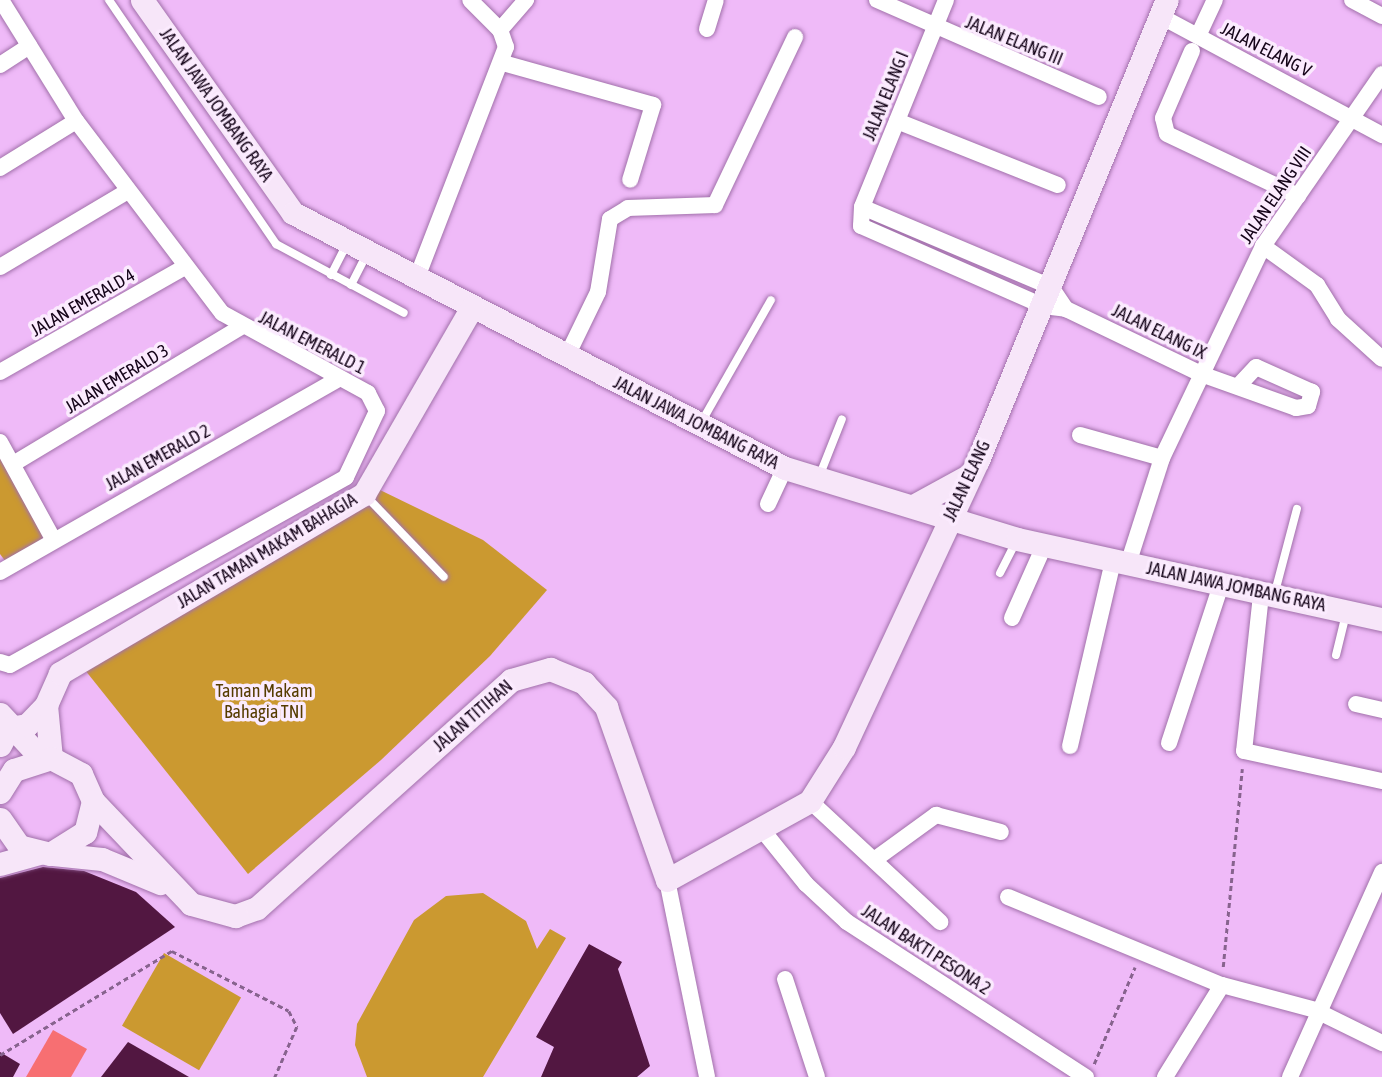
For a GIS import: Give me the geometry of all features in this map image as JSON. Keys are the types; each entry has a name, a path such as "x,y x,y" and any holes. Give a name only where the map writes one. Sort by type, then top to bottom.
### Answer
{"main road":[{"name":"JALAN JAWA JOMBANG RAYA","path":"142,0 293,213 356,251 472,307 566,358 785,467 818,480 913,506 949,520 1017,540 1267,597 1382,618"},
{"name":"JALAN ELANG","path":"667,880 764,831 810,801 844,747 971,473 1047,297 1164,8"},
{"name":"JALAN TAMAN MAKAM BAHAGIA","path":"46,758 46,705 60,673 364,494 472,307"},
{"path":"913,506 971,473"},
{"name":"JALAN TITIHAN","path":"44,853 102,859 176,891 221,916 257,908 511,680 550,669 584,683 606,707 667,880"},
{"path":"3,729 27,725 46,705"},
{"name":"JALAN TITIHAN","path":"3,729 46,758 81,774 93,801 176,891"},
{"path":"2,783 46,758"},
{"path":"0,864 44,853 85,832 93,801"},
{"path":"0,819 19,846 44,853"}],"street":[{"name":"JALAN EMERALD 1","path":"0,662 10,665 346,477 377,411 368,393 337,380 241,327 185,267 76,121 1,0"},
{"path":"416,280 503,63 506,47 500,30 470,0"},
{"path":"500,30 526,0"},
{"path":"707,29 716,0"},
{"name":"JALAN ELANG III","path":"877,0 934,29 1099,97"},
{"name":"JALAN ELANG I","path":"862,207 946,0"},
{"path":"1215,0 1163,118 1167,134 1298,196"},
{"path":"1352,0 1382,16"},
{"name":"JALAN ELANG V","path":"1164,8 1195,44 1353,117 1382,135"},
{"path":"566,358 598,292 610,219 628,208 715,205 795,37"},
{"path":"0,65 29,46"},
{"path":"503,63 653,105 630,180"},
{"name":"JALAN ELANG VIII","path":"1070,746 1121,563 1163,458 1201,374 1263,246 1382,74"},
{"path":"0,169 76,121"},
{"path":"897,121 1058,184"},
{"path":"0,267 128,191"},
{"name":"JALAN ELANG IX","path":"862,207 865,229 1047,297 1066,309 1201,374 1237,386"},
{"path":"1263,246 1317,285 1338,319 1382,359"},
{"name":"JALAN EMERALD 4","path":"0,372 185,267"},
{"name":"JALAN EMERALD 3","path":"13,464 241,327"},
{"name":"JALAN EMERALD 2","path":"3,564 337,380"},
{"path":"1080,435 1163,458"},
{"path":"0,442 52,539"},
{"path":"768,504 785,467"},
{"path":"1012,618 1044,546"},
{"path":"1169,743 1221,585"},
{"path":"1267,597 1244,751 1382,781"},
{"path":"1356,704 1382,710"},
{"path":"810,801 940,922"},
{"path":"874,860 936,815 1001,832"},
{"name":"JALAN BAKTI PESONA 2","path":"764,831 806,884 848,922 1087,1077"},
{"path":"1290,1077 1315,1010 1382,872"},
{"name":"JALAN TITIHAN","path":"667,880 708,1077"},
{"path":"1008,897 1142,956 1222,985 1315,1010 1382,1042"},
{"path":"785,979 817,1077"},
{"path":"1165,1077 1222,985"}],"lane":[{"path":"109,0 260,226 276,244 404,313"},
{"path":"331,275 356,251"},
{"path":"351,285 356,251"},
{"path":"700,424 771,300"},
{"path":"818,480 842,419"},
{"path":"364,494 444,577"},
{"path":"1267,597 1297,509"},
{"path":"1000,573 1017,540"},
{"path":"1336,655 1347,611"}],"path":[{"path":"1222,985 1244,751"},
{"path":"0,1055 172,951 294,1017 297,1027 275,1077"},
{"path":"1087,1077 1142,956"}],"green space":[{"path":"0,444 53,539 9,566 0,554"},
{"name":"Taman Makam Bahagia TNI","path":"380,490 483,540 547,590 490,656 381,760 248,874 85,670"},
{"path":"483,893 526,921 537,949 550,929 566,938 483,1077 367,1077 355,1045 357,1024 414,920 446,896"},
{"path":"164,953 241,998 199,1070 122,1026"}],"shaded area":[{"path":"53,1030 87,1049 71,1077 26,1077"}],"building":[{"path":"43,867 84,871 136,892 175,927 13,1034 0,1013 0,878"},
{"path":"589,944 622,962 618,969 650,1066 637,1077 541,1077 554,1047 536,1037"},
{"path":"128,1042 189,1077 101,1077"},
{"path":"0,1052 20,1064 13,1077 0,1077"}]}
